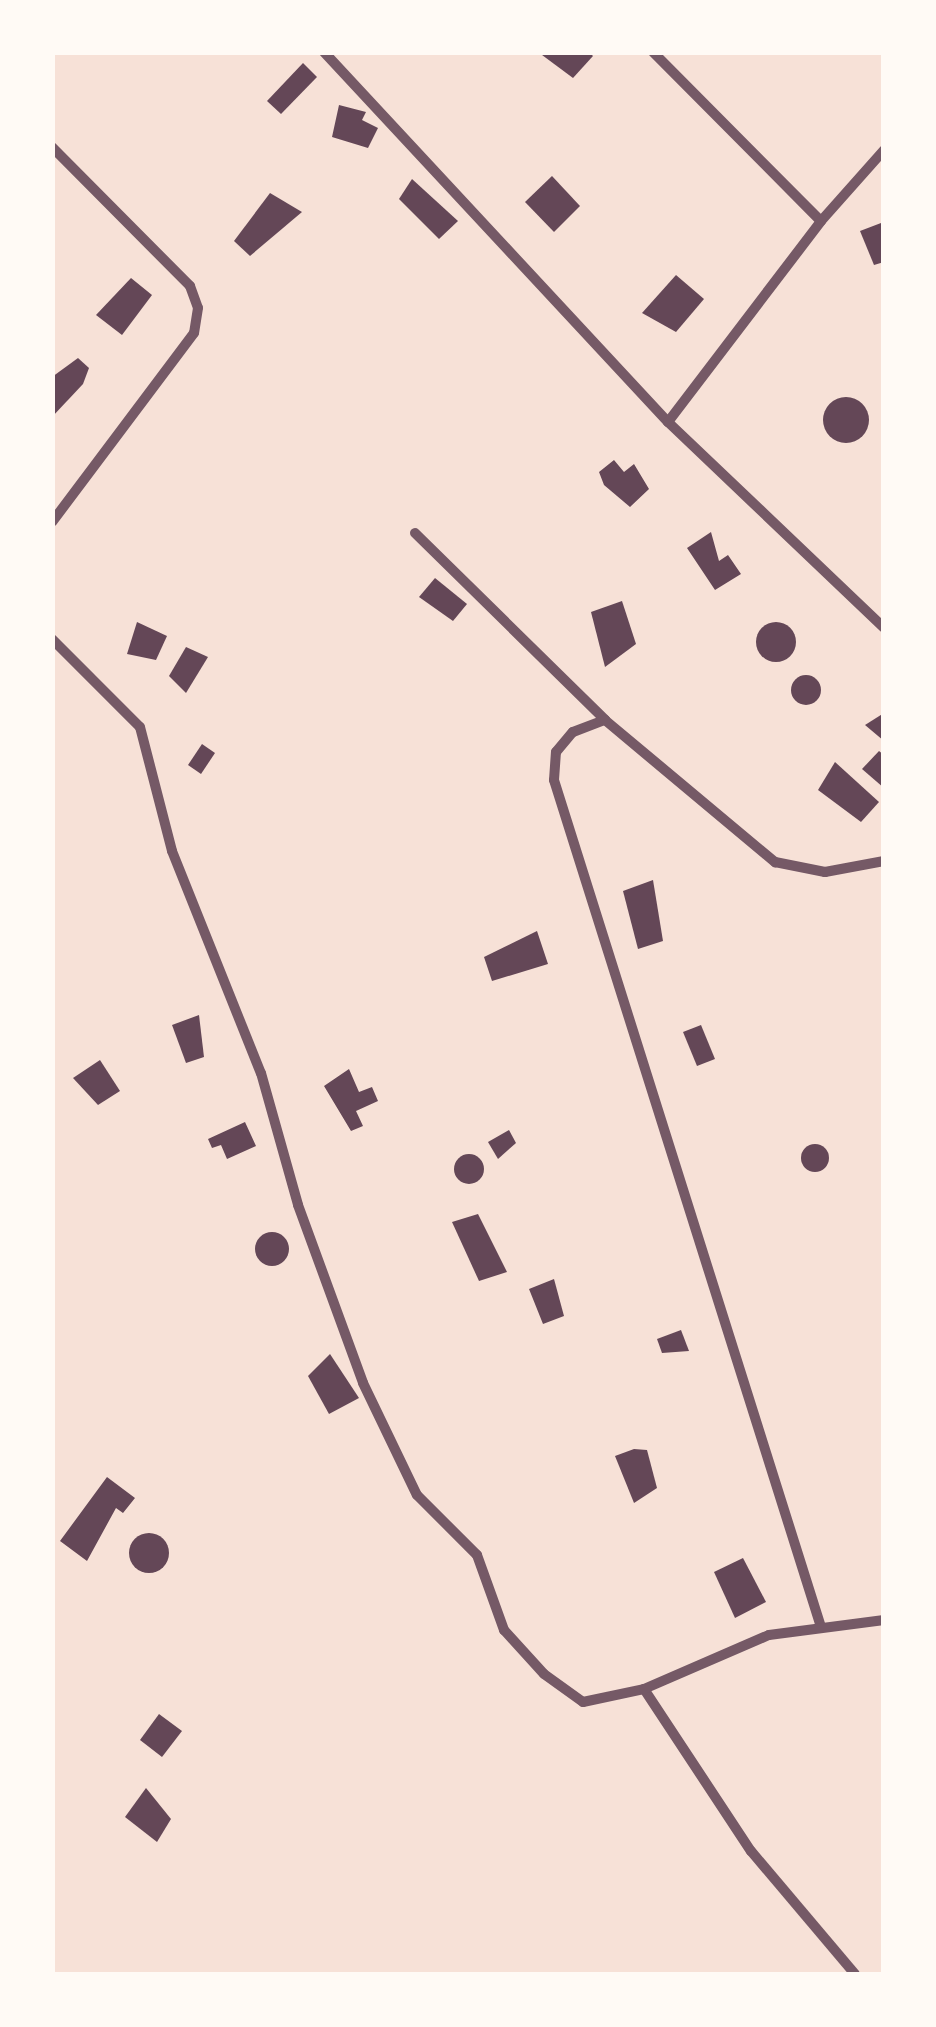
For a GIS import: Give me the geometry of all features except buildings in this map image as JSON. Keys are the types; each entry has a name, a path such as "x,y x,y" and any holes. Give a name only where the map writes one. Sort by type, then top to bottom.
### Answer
{"street":[{"path":"324,52 668,422 884,628"},
{"path":"654,52 821,221"},
{"path":"52,147 190,286 198,308 194,332 52,522"},
{"path":"668,422 821,221 884,150"},
{"path":"415,533 604,720 618,726 775,862 825,872 884,861"},
{"path":"52,639 140,727 172,851 260,1073 298,1205 375,1411 416,1495 477,1555 504,1630 544,1674 582,1702 644,1689 769,1634 884,1620"},
{"path":"604,720 564,742 554,780 821,1627"},
{"path":"644,1689 752,1851 855,1974"}]}
